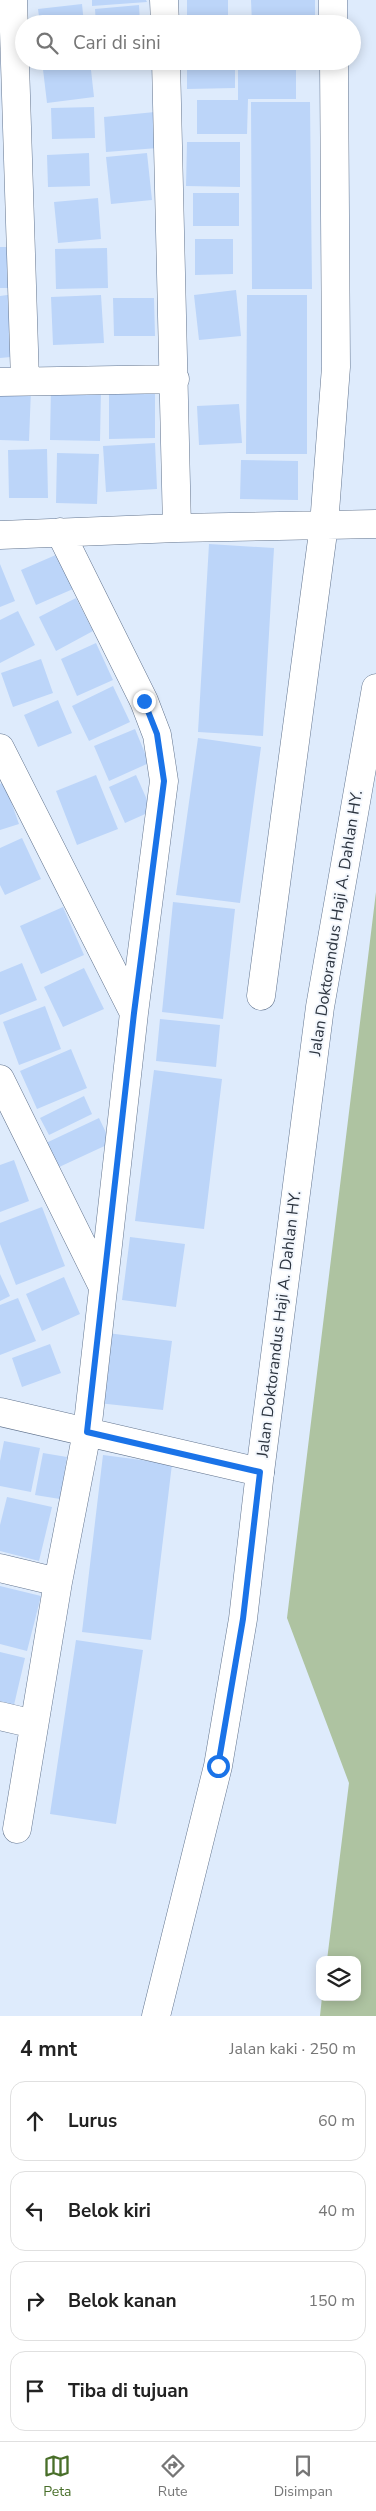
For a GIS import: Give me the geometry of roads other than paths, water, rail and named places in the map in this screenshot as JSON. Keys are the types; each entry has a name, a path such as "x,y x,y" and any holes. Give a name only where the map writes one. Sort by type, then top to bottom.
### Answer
{"street":[{"path":"13,0 13,382 174,379"},
{"path":"164,0 165,15"},
{"path":"333,0 334,15"},
{"path":"166,70 177,528"},
{"path":"261,996 324,525 336,367 334,70"},
{"path":"0,535 177,528 376,524"},
{"path":"16,1829 58,1582 87,1432 134,1013 164,781 157,734 144,701 60,532"},
{"name":"Jalan Doktorandus Haji A. Dahlan HY.","path":"156,2016 218,1766 243,1619 320,1007 376,688"},
{"path":"0,748 134,1013"},
{"path":"0,1079 102,1287"},
{"path":"0,1412 260,1472"},
{"path":"0,1568 58,1582"},
{"path":"0,1716 34,1724"}]}
